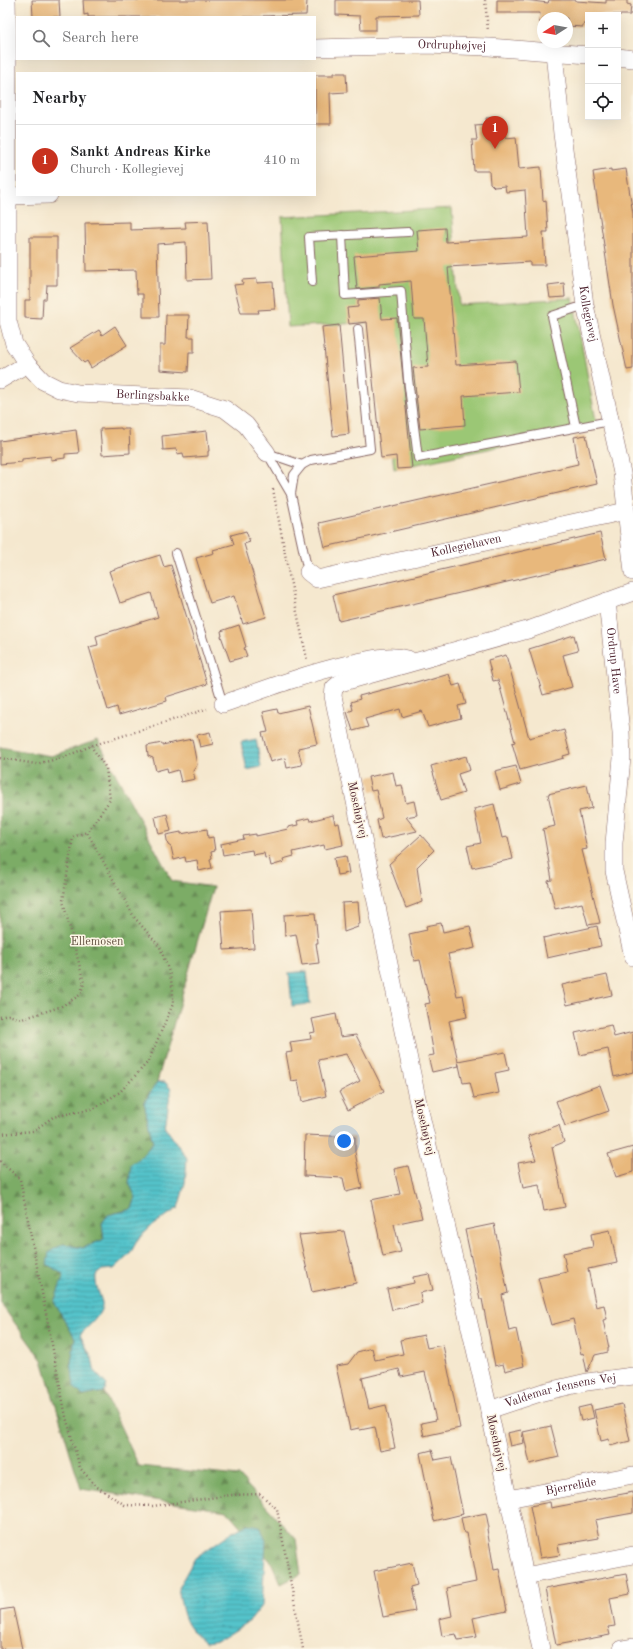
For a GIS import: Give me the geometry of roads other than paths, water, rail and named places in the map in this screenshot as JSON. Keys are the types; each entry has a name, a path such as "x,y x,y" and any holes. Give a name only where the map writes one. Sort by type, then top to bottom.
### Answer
{"street":[{"name":"Berlingsbakke","path":"7,0 8,321 14,344 26,364 43,381 59,389 78,393 190,398 225,409 246,424 267,453"},
{"name":"Ordruphøjvej","path":"316,48 424,45 489,47 585,55"},
{"name":"Kollegievej","path":"554,52 562,134 585,305 622,473 633,572"},
{"path":"621,57 633,58"},
{"path":"8,196 16,196"},
{"path":"0,380 26,364"},
{"name":"Kollegiehaven","path":"308,572 317,579 626,511"},
{"name":"Mosehøjvej","path":"541,1649 489,1410 417,1098 334,696 334,688 340,683 531,629 633,592"},
{"name":"Ordrup Have","path":"607,601 621,732 622,758 614,843 614,871 633,957"},
{"name":"Mosehøjvej","path":"223,704 310,673 376,657 402,657 416,661"},
{"name":"Valdemar Jensens Vej","path":"489,1410 543,1392 587,1382 633,1376"},
{"name":"Bjerrelide","path":"508,1499 633,1475"},
{"path":"525,1576 633,1555"},
{"path":"622,1649 633,1647"}],"lane":[{"path":"312,282 309,237 408,232"},
{"path":"342,236 345,295 401,291 408,379 418,458 610,421"},
{"path":"576,427 552,316 585,305"},
{"path":"291,494 294,475 302,465 311,460 370,449 358,329"},
{"path":"267,453 302,465"},
{"path":"267,453 291,494 308,572"},
{"path":"176,553 223,704"}],"water":[{"path":"256,739 261,767 247,770 241,742"},
{"path":"307,971 310,1004 292,1006 289,973"},
{"path":"157,1082 165,1082 171,1089 165,1127 187,1158 185,1184 178,1208 153,1225 138,1239 130,1254 114,1269 102,1270 96,1275 102,1307 98,1316 80,1335 92,1358 95,1372 107,1385 104,1392 83,1396 74,1387 71,1363 75,1338 54,1302 64,1275 47,1264 49,1252 63,1244 83,1248 104,1239 102,1223 108,1215 132,1209 136,1197 129,1183 131,1164 140,1158 153,1143 144,1103"},
{"path":"248,1524 260,1526 266,1540 262,1606 250,1621 218,1641 205,1643 192,1630 185,1618 178,1588 195,1558 229,1534"}],"place":[{"name":"Sankt Andreas Kirke","path":"495,149"}],"park label":[{"name":"Ellemosen","path":"97,942"}]}
